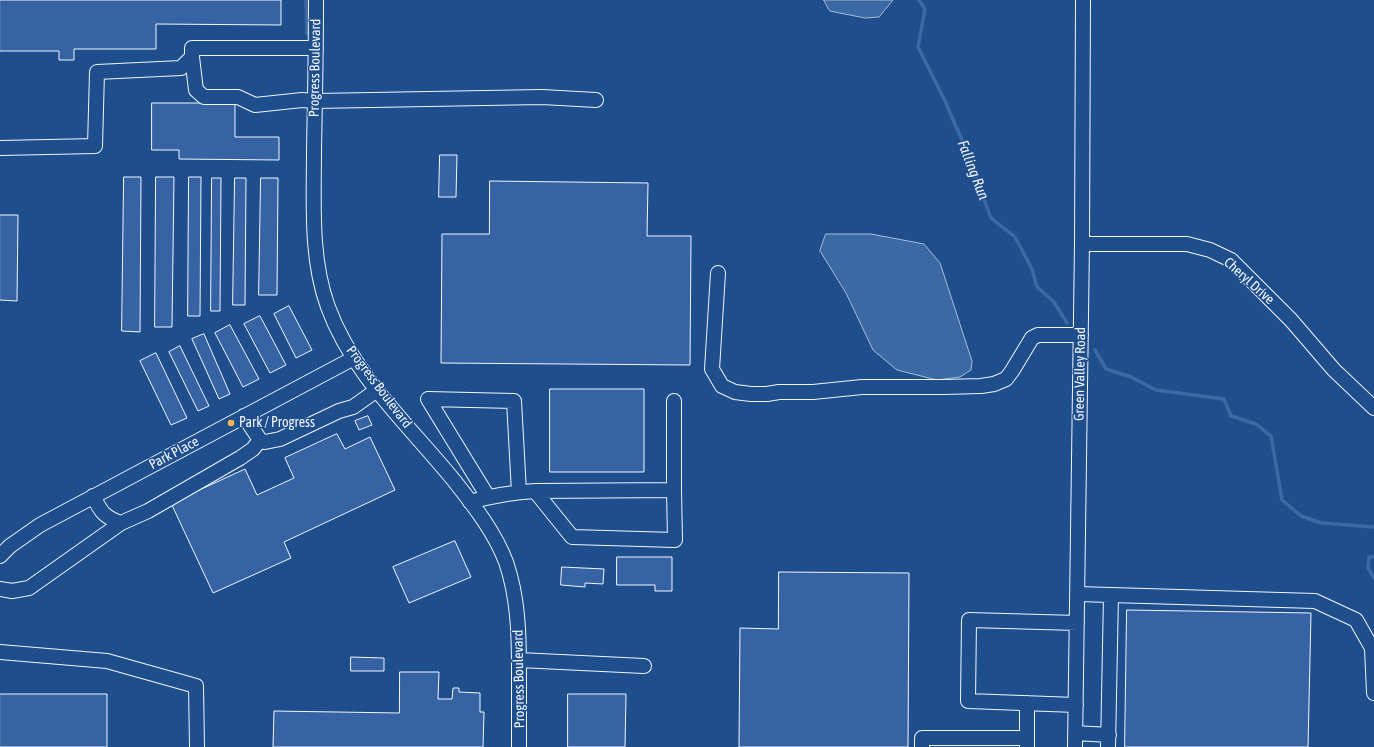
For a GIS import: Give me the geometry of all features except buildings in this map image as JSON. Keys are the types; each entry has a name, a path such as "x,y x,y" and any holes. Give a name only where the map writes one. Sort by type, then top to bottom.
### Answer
{"street":[{"name":"Progress Boulevard","path":"316,0 315,229 319,267 328,305 342,339 354,358 377,390 436,459 470,502 488,526 498,543 507,568 515,599 519,638 519,747"},
{"name":"Green Valley Road","path":"1075,740 1082,244 1083,0"},
{"path":"316,48 192,48 196,90 204,97 238,97 255,105 302,100 542,97 596,100"},
{"path":"0,148 95,146 97,72 181,68 192,57"},
{"name":"Cheryl Drive","path":"1082,244 1187,244 1210,250 1231,260 1291,320 1334,370 1374,408"},
{"path":"718,273 712,369 722,386 736,392 767,394 779,392 813,392 862,387 944,387 994,384 1006,378 1012,371 1032,338 1038,335 1081,335"},
{"name":"Park Place","path":"0,556 10,546 40,525 354,358"},
{"path":"244,416 260,440 265,442 280,439 339,410 353,407 377,390"},
{"path":"488,497 428,399 514,401 519,492"},
{"path":"535,491 572,537 675,540 674,401"},
{"path":"0,589 12,591 29,588 121,523 148,511 240,458 253,449 260,440"},
{"path":"470,502 488,497 535,491 674,490"},
{"path":"93,496 101,512 109,519 121,523"},
{"path":"1077,594 1315,601 1356,620 1372,648 1374,693"},
{"path":"1075,740 1108,741 1111,595"},
{"path":"1076,705 968,701 969,620 1077,623"},
{"path":"0,652 107,661 196,686 197,747"},
{"path":"519,660 644,666"},
{"path":"922,747 922,738 1027,742 1028,703"}],"water":[{"path":"824,0 893,0 879,17 865,18 830,11"},
{"path":"826,234 871,234 924,244 940,263 972,361 971,370 960,377 937,380 897,370 873,350 846,293 820,251"}],"waterway":[{"path":"306,0 307,34"},
{"name":"Falling Run","path":"919,0 925,9 918,47 944,99 962,140 991,218 1015,237 1032,269 1037,287 1054,302 1067,323"},
{"name":"Falling Run","path":"1095,350 1106,369 1131,377 1156,390 1224,399 1231,416 1256,424 1271,436 1282,500 1301,516 1322,523 1374,527"},
{"name":"Falling Run","path":"1374,557 1369,557 1368,568 1374,578"}],"place":[{"name":"Park / Progress","path":"231,423"}]}
